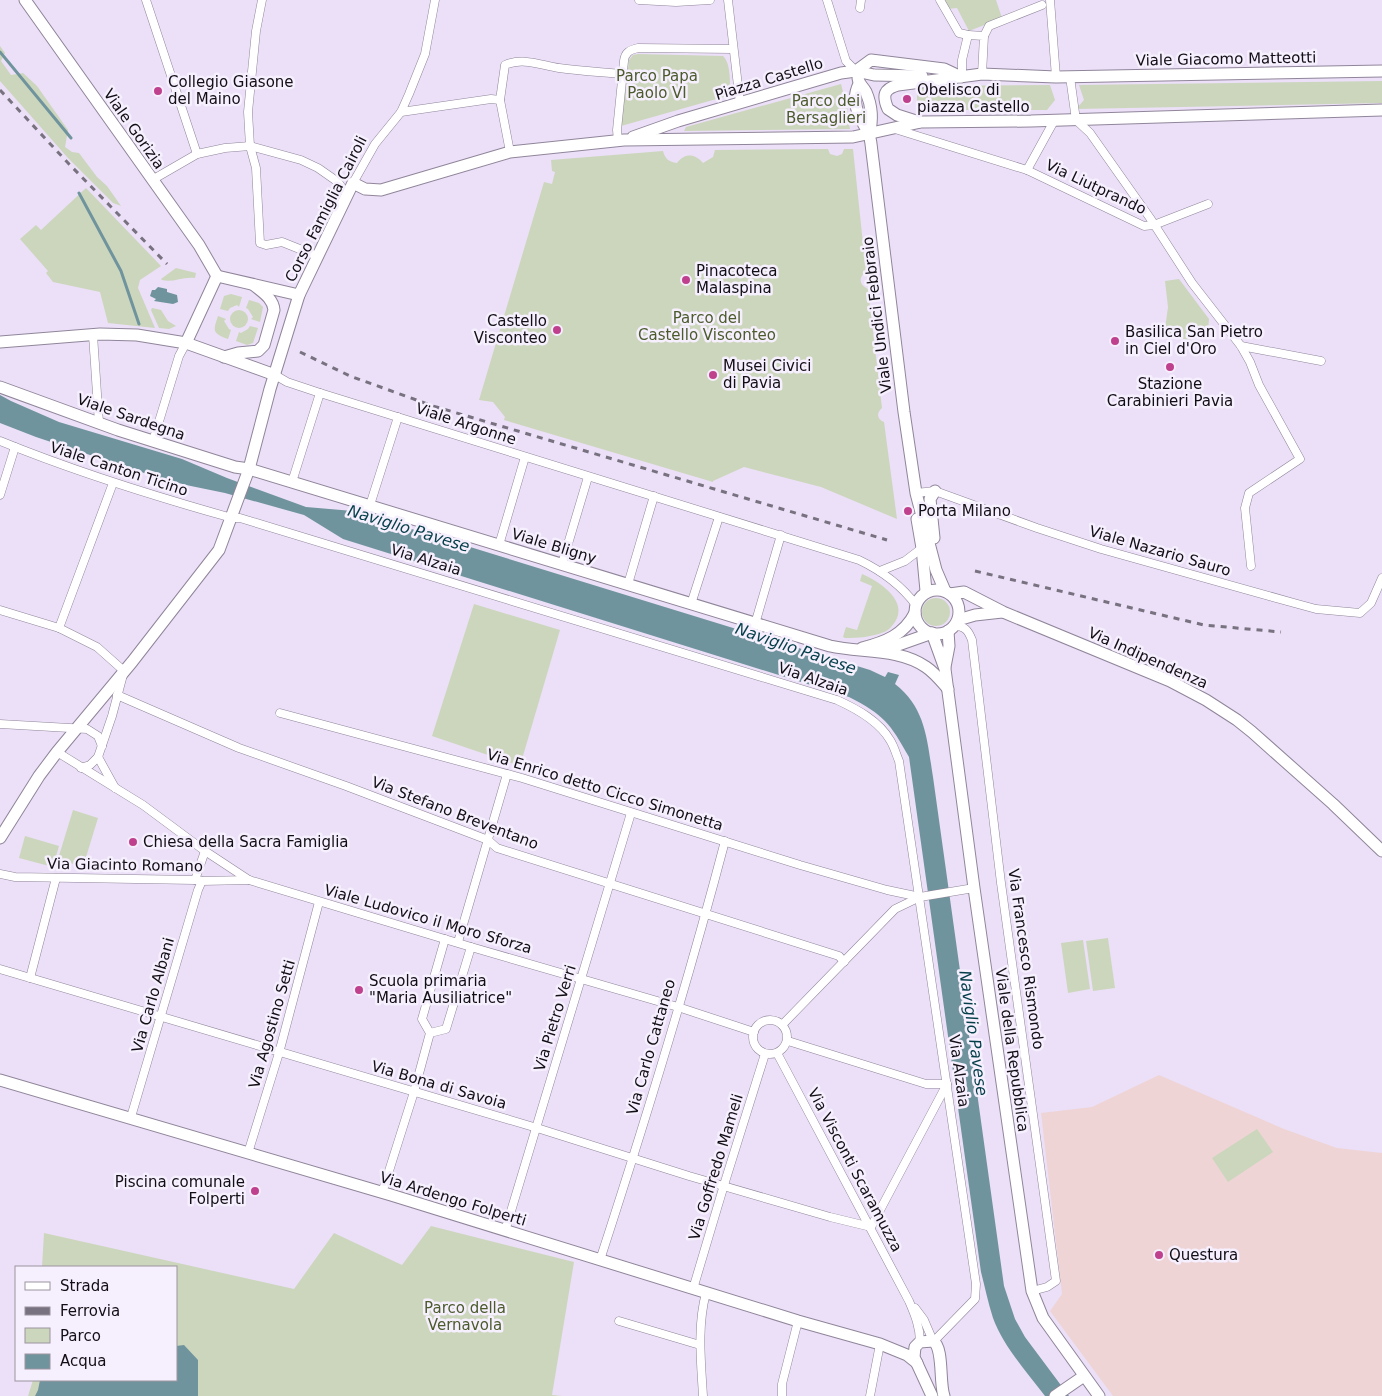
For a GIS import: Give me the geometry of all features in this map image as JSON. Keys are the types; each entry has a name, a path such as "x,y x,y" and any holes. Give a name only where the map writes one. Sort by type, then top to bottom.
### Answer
{"street":[{"name":"Viale Gorizia","path":"25,0 199,245 217,276"},
{"path":"146,0 197,154"},
{"path":"262,0 256,31 248,112 250,146 256,168 260,243 282,242 317,256"},
{"name":"Corso Famiglia Cairoli","path":"77,728 219,550 249,470 299,295 353,183 375,144 401,112 425,54 434,0"},
{"path":"639,0 676,2 710,0"},
{"path":"728,0 732,49 740,103"},
{"path":"827,0 846,61 856,72 859,84 855,100 861,122 869,134"},
{"path":"940,0 959,33 984,36"},
{"path":"1050,0 1056,77"},
{"path":"982,74 984,36 989,26 1042,5"},
{"path":"962,77 962,60 968,35"},
{"path":"621,140 617,130 624,56 638,48 732,49"},
{"path":"510,152 500,100 504,65 513,61 526,60 557,67 622,74"},
{"name":"Viale Giacomo Matteotti","path":"856,72 871,60 944,69 962,77"},
{"name":"Viale Giacomo Matteotti","path":"921,122 888,109 885,100 887,90 898,85 982,74 1070,77 1382,71"},
{"name":"Piazza Castello","path":"621,140 823,78 856,72"},
{"path":"1070,77 1076,120 1090,134 1192,283 1241,346 1259,384 1300,458 1249,493 1245,508 1251,566"},
{"path":"401,112 491,99 500,100"},
{"name":"Viale Giacomo Matteotti","path":"869,134 921,122 1054,121 1382,110"},
{"path":"678,121 673,131 674,136 678,139"},
{"path":"892,128 1027,170 1054,121"},
{"name":"Piazza Castello","path":"353,183 365,189 381,190 510,152 621,140 853,137 869,134"},
{"name":"Viale Undici Febbraio","path":"869,134 916,493 914,502 927,549 948,592"},
{"path":"152,180 197,154 225,148 250,146 301,160 318,168 338,182 347,195"},
{"name":"Via Liutprando","path":"1027,170 1144,226 1154,225"},
{"path":"1154,225 1208,204"},
{"path":"153,441 179,356 217,276 299,295"},
{"path":"224,357 238,353 258,352 264,345 274,305 254,285"},
{"path":"93,335 99,423"},
{"path":"1,342 93,335 137,335 186,343 275,375"},
{"path":"1241,346 1321,361"},
{"name":"Viale Argonne","path":"275,375 286,382 320,393 859,560 880,571 906,592 915,609"},
{"name":"Viale Sardegna","path":"1,387 99,423 249,470"},
{"path":"292,482 320,393"},
{"name":"Viale Argonne","path":"370,505 398,417"},
{"name":"Viale Canton Ticino","path":"0,441 113,483 232,518"},
{"path":"0,495 15,447"},
{"name":"Viale Argonne","path":"499,545 525,457"},
{"name":"Viale Bligny","path":"249,470 370,505 830,646 910,658 934,673 948,689"},
{"path":"562,564 588,477"},
{"path":"59,628 113,483"},
{"path":"880,571 905,561 927,549 934,535 930,499 934,491"},
{"name":"Viale Nazario Sauro","path":"916,493 934,491 1101,549 1316,609 1360,612 1371,603 1382,578"},
{"path":"628,584 654,496"},
{"path":"691,604 718,517"},
{"name":"Via Alzaia","path":"232,518 240,518 837,700 854,708 872,721 889,739 900,761 924,896 947,1084 976,1284 975,1299 933,1341"},
{"path":"755,624 781,535"},
{"name":"Viale Undici Febbraio","path":"926,591 927,549"},
{"path":"945,669 953,626 960,613 959,606 948,592 939,589 926,591 915,609 920,626 932,633 940,634 953,626"},
{"name":"Via Indipendenza","path":"948,592 964,592 1003,612 1170,681 1217,707 1252,732 1333,804 1382,851"},
{"name":"Viale Bligny","path":"851,650 872,646 899,634 910,623 915,609"},
{"path":"0,610 59,628 96,647 124,671 112,716 98,757 90,765 81,768"},
{"name":"Via Indipendenza","path":"953,626 976,614 1003,612"},
{"name":"Via Francesco Rismondo","path":"953,626 962,626 967,630 972,640 1001,883 1056,1281 1047,1287 1032,1291"},
{"path":"932,633 945,669"},
{"name":"Viale Bligny","path":"877,652 932,633"},
{"name":"Viale della Repubblica","path":"945,669 974,888 1032,1291 1042,1318 1099,1396"},
{"name":"Via Stefano Breventano","path":"117,695 239,748 488,840 497,848 839,956 844,962"},
{"name":"Via Enrico detto Cicco Simonetta","path":"280,713 507,774 887,890 924,896"},
{"path":"0,724 87,729 95,732 102,746"},
{"path":"0,838 39,776 77,728"},
{"name":"Viale Ludovico il Moro Sforza","path":"57,752 143,805 205,851 249,880 678,1007 754,1032"},
{"path":"98,757 116,790"},
{"path":"458,942 507,774"},
{"name":"Via Pietro Verri","path":"505,1232 631,812"},
{"name":"Via Carlo Cattaneo","path":"600,1260 633,1158 706,914 725,841"},
{"name":"Via Carlo Albani","path":"131,1118 198,890 198,880 205,851"},
{"name":"Via Giacinto Romano","path":"0,874 14,877 249,880"},
{"path":"30,978 56,878"},
{"path":"782,1025 895,909 924,896 974,888"},
{"name":"Via Agostino Setti","path":"248,1154 280,1053 319,902"},
{"path":"382,1192 414,1092 430,1033 422,1018 446,939"},
{"path":"430,1033 446,1029 471,947"},
{"name":"Via Bona di Savoia","path":"0,969 830,1217 871,1227"},
{"path":"768,1020 774,1020 782,1025 788,1041 784,1048 777,1053 765,1054 757,1048 754,1044 754,1032 758,1025 768,1020"},
{"path":"788,1041 926,1084 947,1084 871,1227"},
{"name":"Via Visconti Scaramuzza","path":"777,1053 909,1301 920,1332 917,1344"},
{"name":"Via Goffredo Mameli","path":"693,1289 765,1054"},
{"name":"Via Ardengo Folperti","path":"0,1080 382,1192 505,1232 880,1344 907,1355 917,1363"},
{"path":"703,1396 700,1345 703,1303 706,1293"},
{"name":"Via Visconti Scaramuzza","path":"909,1301 924,1320 933,1341"},
{"path":"619,1321 700,1345"},
{"path":"782,1396 782,1384 798,1321"},
{"path":"933,1341 939,1348 940,1378 944,1396"},
{"name":"Via Ardengo Folperti","path":"896,1350 933,1341"},
{"path":"870,1396 880,1344"},
{"path":"917,1344 914,1357 932,1396"},
{"path":"1055,1396 1084,1376"}],"shaded area":[{"path":"1159,1075 1284,1129 1337,1148 1382,1153 1382,1396 1113,1396 1050,1311 1062,1294 1041,1113 1092,1107"}],"green space":[{"path":"943,0 996,0 1002,18 969,31 957,8 948,9"},
{"path":"0,46 5,53 1,61 11,75 23,73 37,86 68,130 65,147 72,152 79,153 121,206 113,203 68,158 0,81"},
{"name":"Parco Papa Paolo VI","path":"633,55 723,56 729,68 730,93 727,96 621,126 629,60"},
{"path":"1382,81 1382,103 1076,109 1084,100 1079,85"},
{"name":"Parco dei Bersaglieri","path":"841,84 851,123 849,124 850,129 684,131 686,127"},
{"path":"1050,85 1055,100 1047,110 917,110 917,86"},
{"name":"Parco del Castello Visconteo","path":"828,149 830,154 837,156 842,154 844,149 853,149 866,272 862,276 861,283 868,289 882,408 878,416 884,422 897,519 821,487 744,467 713,482 504,420 505,417 493,402 479,400 544,182 552,184 555,172 552,171 551,160 663,151 666,158 672,162 677,163 683,157 693,156 703,163 713,157 715,150"},
{"path":"86,188 161,266 140,280 138,288 155,328 108,323 100,292 53,282 46,273 48,271 20,239 36,225 41,230"},
{"path":"176,268 196,273 195,278 170,281 161,279"},
{"path":"1179,279 1209,319 1208,330 1194,328 1191,340 1164,336 1168,307 1165,281"},
{"path":"231,294 242,297 239,307 237,305 228,311 220,309 224,296"},
{"path":"249,300 259,303 263,307 260,322 251,319 253,317 246,308"},
{"path":"152,308 161,310 168,321 176,326 169,329 159,328 151,310"},
{"path":"239,310 245,313 248,319 245,325 239,328 233,325 230,319 233,313"},
{"path":"218,316 226,319 224,321 231,330 228,339 215,331"},
{"path":"250,326 258,328 253,343 247,345 236,341 239,332 241,333"},
{"path":"862,574 884,587 890,593 895,599 898,614 890,628 879,634 845,638 843,637 846,627 857,630 872,586 860,581"},
{"path":"936,598 946,602 950,612 946,622 936,626 926,622 922,612 926,602"},
{"path":"474,604 560,630 520,766 432,736"},
{"path":"73,810 98,818 83,867 58,859"},
{"path":"25,836 59,846 53,867 19,858"},
{"path":"1108,938 1115,988 1093,991 1086,941"},
{"path":"1083,940 1090,989 1068,993 1061,943"},
{"path":"1257,1129 1273,1152 1228,1182 1212,1158"},
{"name":"Parco della Vernavola","path":"431,1226 574,1262 552,1395 562,1396 28,1396 33,1381 178,1381 178,1266 42,1266 44,1233 294,1289 334,1233 402,1265"}],"water":[{"path":"158,287 167,289 167,292 177,295 178,302 173,304 154,301 156,299 150,296 152,290"},
{"name":"Naviglio Pavese","path":"0,395 59,422 182,459 306,507 353,511 870,670 885,677 888,672 899,675 895,684 913,703 927,738 1004,1286 1015,1319 1025,1337 1069,1396 1045,1396 1003,1339 990,1307 981,1272 909,757 897,736 885,721 870,709 849,697 343,539 304,515 147,474 36,437 0,423"},
{"path":"184,1345 198,1360 198,1396 35,1396 40,1381 178,1381 178,1346"}],"waterway":[{"path":"0,52 71,138"},
{"path":"79,193 121,271 139,324"}],"railway":[{"path":"0,90 167,264"},
{"path":"300,352 350,376 433,406 887,540"},
{"path":"975,571 1204,625 1281,632"}],"place":[{"name":"Collegio Giasone del Maino","path":"158,91"},
{"name":"Obelisco di piazza Castello","path":"907,99"},
{"name":"Pinacoteca Malaspina","path":"686,280"},
{"name":"Castello Visconteo","path":"557,330"},
{"name":"Basilica San Pietro in Ciel d'Oro","path":"1115,341"},
{"name":"Stazione Carabinieri Pavia","path":"1170,367"},
{"name":"Musei Civici di Pavia","path":"713,375"},
{"name":"Porta Milano","path":"908,511"},
{"name":"Chiesa della Sacra Famiglia","path":"133,842"},
{"name":"Scuola primaria \"Maria Ausiliatrice\"","path":"359,990"},
{"name":"Piscina comunale Folperti","path":"255,1191"},
{"name":"Questura","path":"1159,1255"}]}
